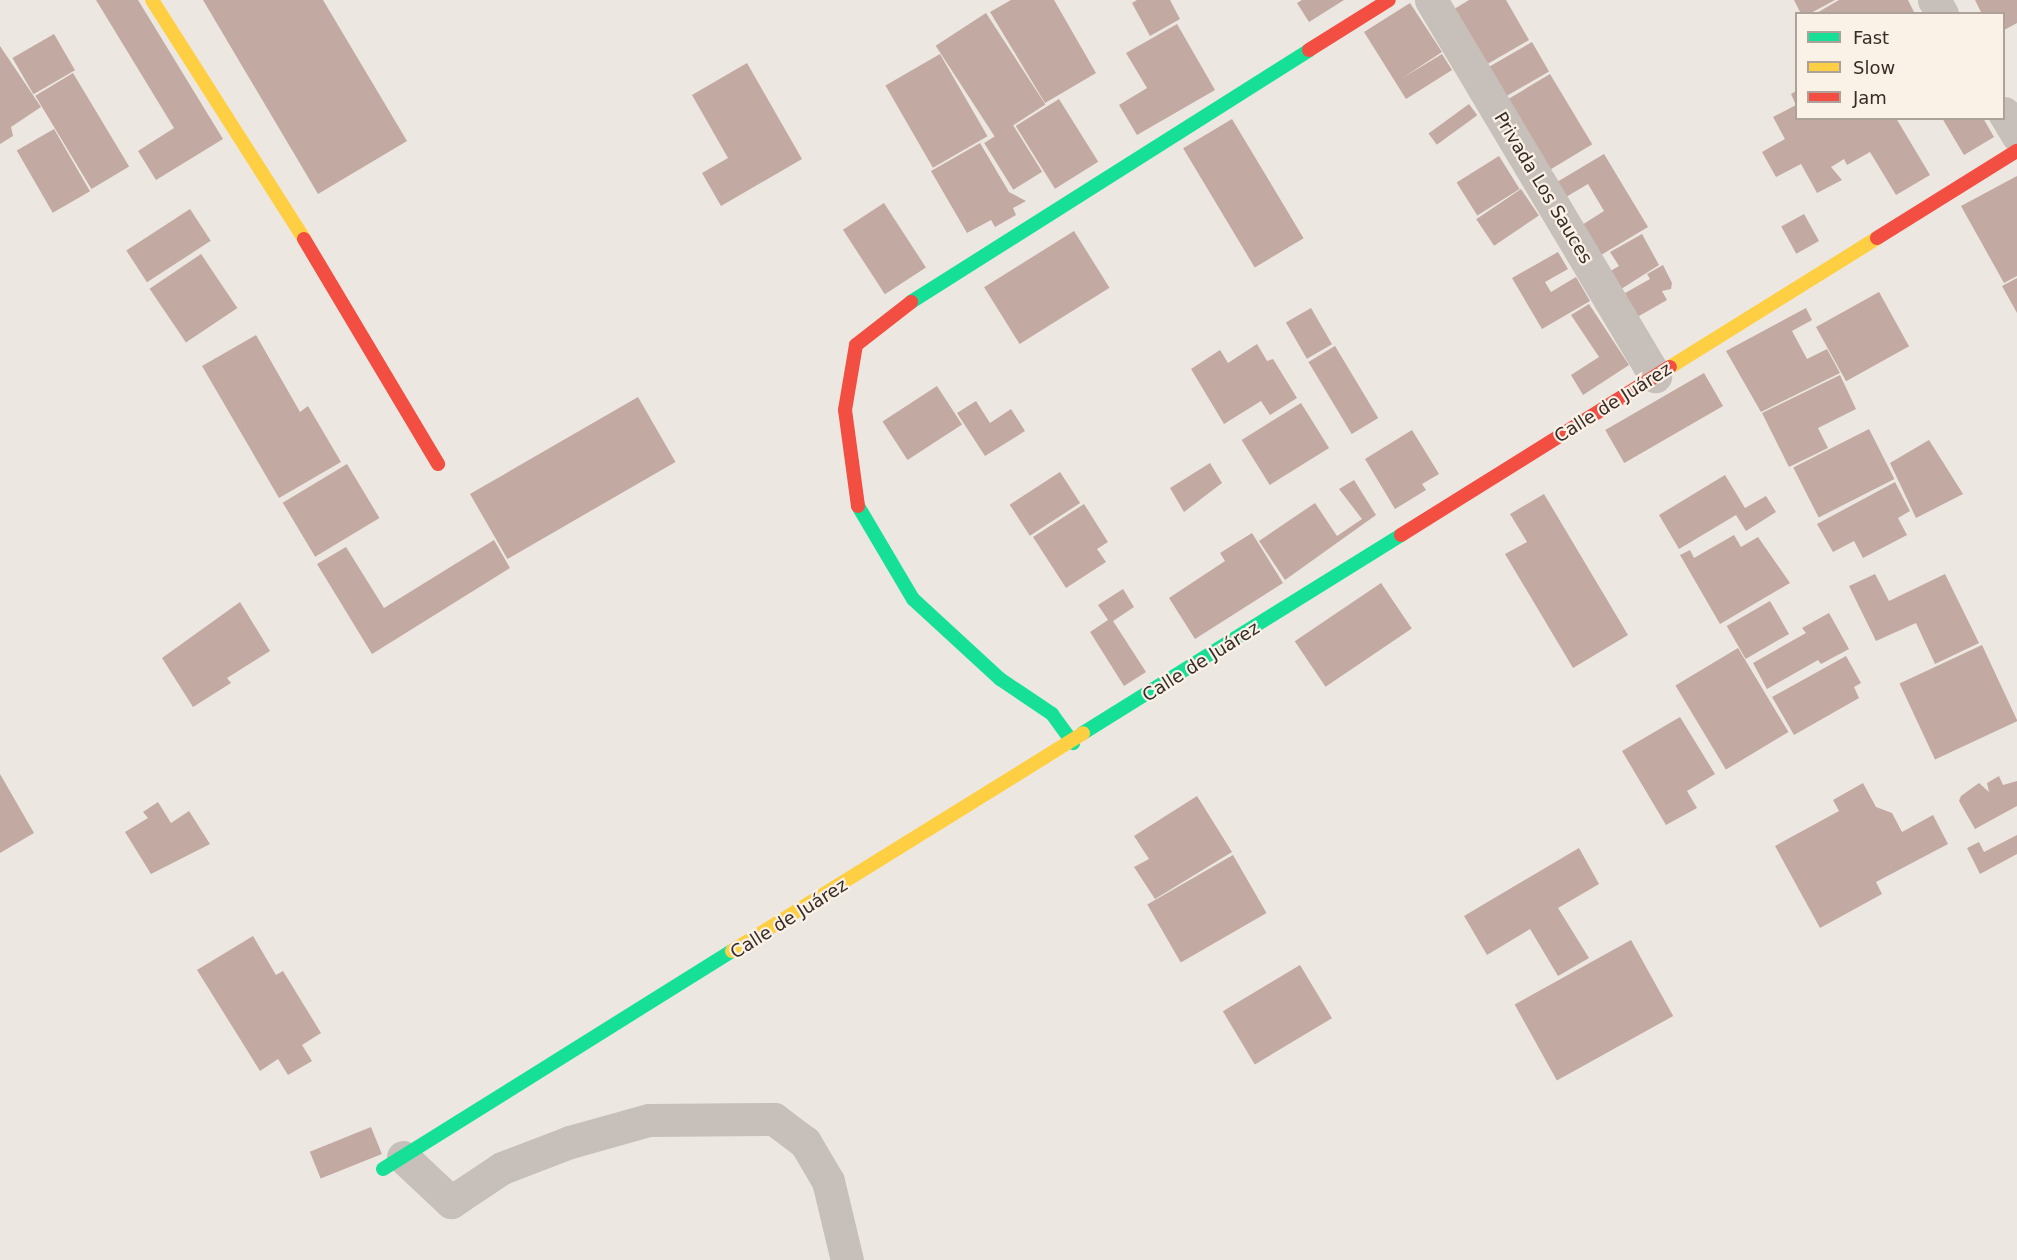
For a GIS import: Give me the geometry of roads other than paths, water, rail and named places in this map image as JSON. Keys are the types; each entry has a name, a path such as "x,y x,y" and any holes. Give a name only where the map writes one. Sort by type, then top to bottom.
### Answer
{"street":[{"path":"152,0 283,204 438,464"},
{"path":"1073,743 1052,714 1000,679 913,599 858,508 845,410 856,345 886,317 1389,0"},
{"name":"Privada Los Sauces","path":"1431,0 1655,376"},
{"path":"2005,115 2017,135"},
{"name":"Calle de Juárez","path":"393,1163 1073,743 2017,151"},
{"path":"393,1163 451,1202 502,1168 570,1142 649,1120 774,1119 805,1142 828,1181 847,1260"}]}
